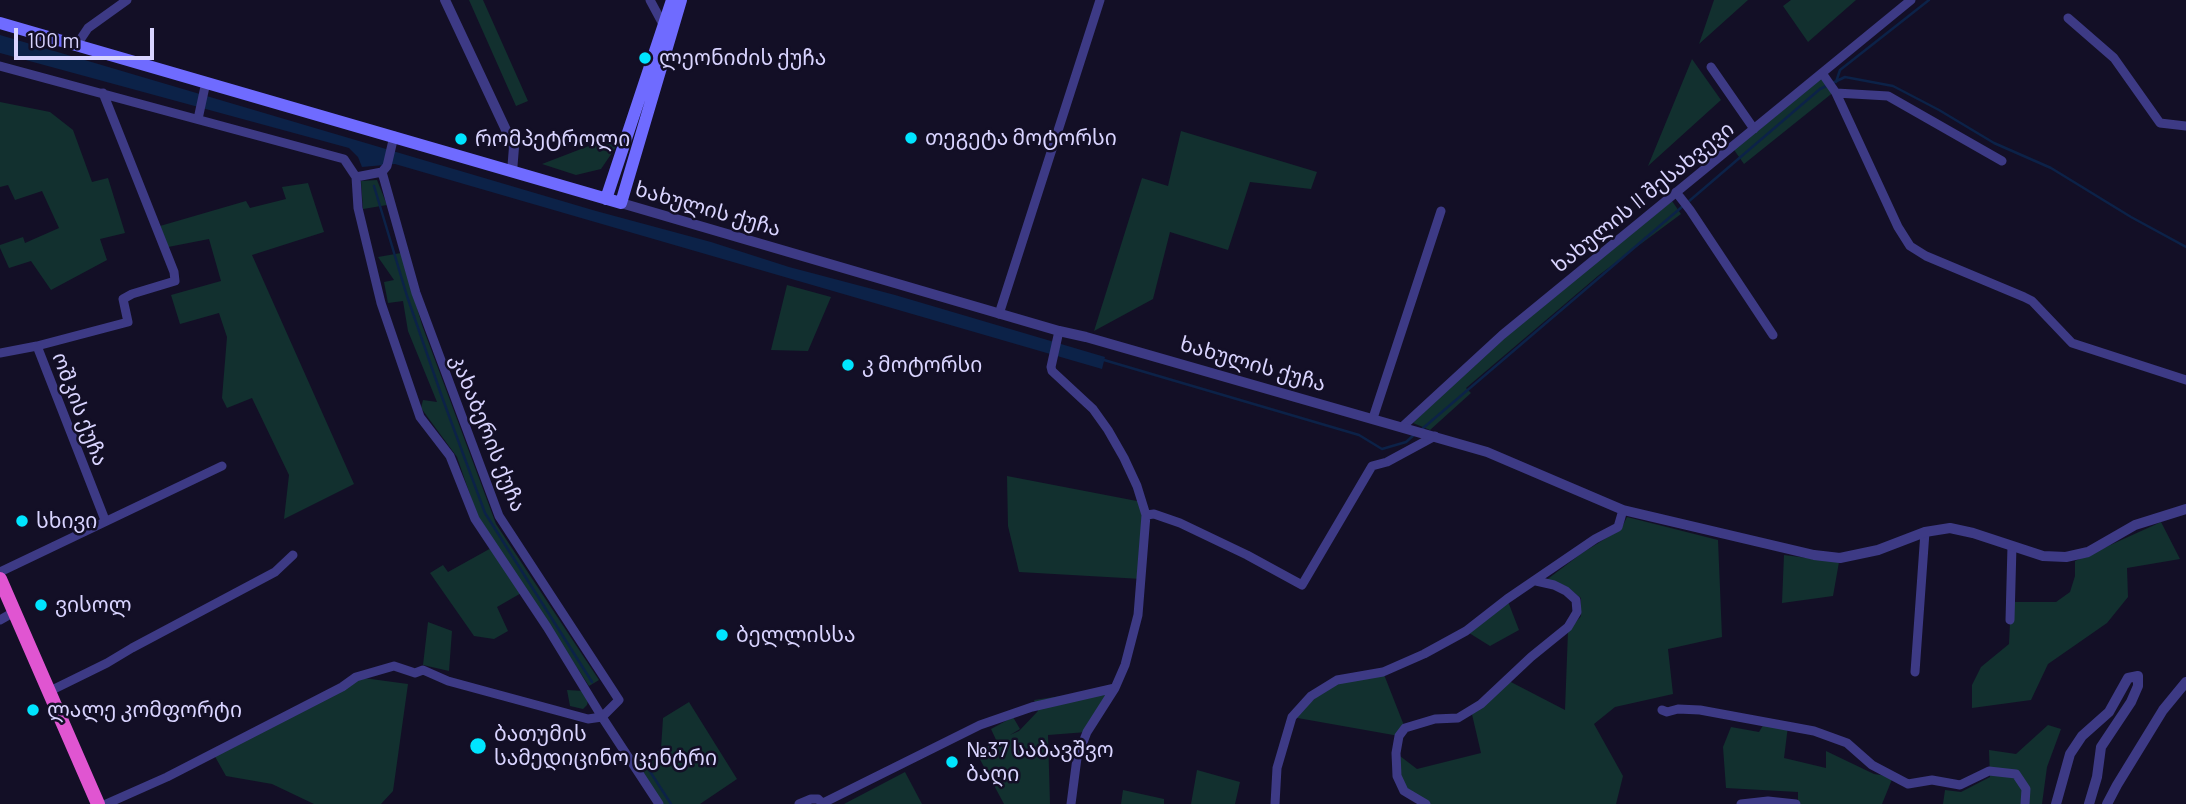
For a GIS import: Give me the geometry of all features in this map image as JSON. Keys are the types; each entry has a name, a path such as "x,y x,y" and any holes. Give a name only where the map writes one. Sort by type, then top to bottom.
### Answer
{"highway":[{"path":"0,579 98,804"}],"main road":[{"path":"606,199 671,0"},
{"path":"621,203 681,0"},
{"name":"ხახულის ქუჩა","path":"0,23 204,88 621,203"}],"street":[{"path":"76,46 88,28 127,0"},
{"path":"445,0 514,147 512,172"},
{"path":"650,0 669,38"},
{"path":"999,314 1100,0"},
{"name":"ხახულის II შესახვევი","path":"1405,427 1502,335 1911,0"},
{"path":"2068,18 2114,58 2160,123 2186,126"},
{"path":"0,66 199,114 344,159 356,177 385,169 393,142"},
{"path":"1712,67 1754,129"},
{"path":"1822,73 1835,92 1898,227 1910,246 1926,257 2032,301 2071,343 2186,380"},
{"path":"199,114 204,88"},
{"path":"1835,92 1888,96 2002,161"},
{"path":"37,346 128,323 123,299 175,281 174,272 103,93"},
{"name":"კახაბერის ქუჩა","path":"356,177 358,208 382,303 420,417 450,456 475,519 547,627 602,717 619,700 499,516 416,293 385,169"},
{"path":"1676,192 1773,335"},
{"name":"ხახულის ქუჩა","path":"621,203 999,314 1431,435"},
{"path":"1373,418 1440,211"},
{"path":"1059,331 1052,371 1093,409 1108,430 1128,467 1146,515 1138,615 1125,665 1115,688 1087,732 1077,758 1071,804"},
{"name":"ოშკის ქუჩა","path":"0,353 37,346 105,520"},
{"path":"1146,515 1154,514 1180,523 1302,585 1372,466 1387,461 1431,435 1487,452 1623,510 1814,555 1840,558 1878,550 1926,532 1950,528 2043,556 2066,557 2088,552 2135,526 2186,509"},
{"path":"0,572 222,466"},
{"path":"1275,804 1278,768 1292,717 1311,696 1338,680 1383,672 1466,631 1507,599 1595,539 1618,527 1623,510"},
{"path":"1915,672 1926,532"},
{"path":"2010,620 2012,546"},
{"path":"50,691 275,572 293,555"},
{"path":"1426,804 1405,791 1397,776 1396,753 1399,736 1405,728 1435,719 1458,718 1481,704 1568,627 1577,612 1576,600 1554,585 1536,581"},
{"path":"0,620 14,612"},
{"path":"106,804 167,777 342,687 356,677 394,666 415,673 423,670 448,681 588,719 602,717 659,804"},
{"path":"2056,804 2070,754 2082,736 2109,712 2128,678 2138,676 2138,686 2131,702 2101,747 2097,777 2089,804"},
{"path":"2107,804 2163,710 2186,682"},
{"path":"799,804 818,799 823,804 980,726 1032,707 1115,688"},
{"path":"1662,710 1700,710 1814,731 1847,743 1872,765 1908,784 1932,780 1960,785 1989,771 2016,774 2026,789 2025,804"},
{"path":"1741,804 1768,801 1796,804"}],"green space":[{"path":"469,0 483,0 528,101 516,106"},
{"path":"1714,0 1748,0 1699,44"},
{"path":"1791,0 1856,0 1808,42 1783,6"},
{"path":"1692,59 1721,100 1648,166"},
{"path":"1822,73 1835,91 1744,164 1732,147"},
{"path":"0,102 50,112 73,130 92,182 108,178 125,233 100,239 107,260 51,290 31,261 9,268 0,248 0,245 23,237 25,243 59,228 42,191 15,200 8,185 0,187"},
{"path":"1181,131 1317,172 1311,189 1250,182 1228,250 1170,232 1153,299 1094,331 1142,178 1168,186"},
{"path":"620,134 616,147 601,169 576,175 542,164"},
{"path":"377,180 387,205 363,209 361,181"},
{"path":"308,183 324,232 252,255 354,484 284,519 289,475 252,398 227,408 222,398 227,337 219,313 180,324 171,295 221,281 209,239 168,247 160,226 246,201 250,208 286,199 282,187"},
{"path":"1672,201 1681,214 1599,275 1466,388 1471,393 1430,430 1413,423 1504,334"},
{"path":"401,253 422,325 496,524 599,680 589,686 477,515 457,457 421,408 423,400 437,402 408,331 403,301 388,303 384,282 394,280 378,257"},
{"path":"787,285 831,297 808,351 771,350"},
{"path":"1007,476 1142,502 1142,579 1019,572 1008,526"},
{"path":"1627,517 1718,540 1722,637 1668,649 1673,694 1615,707 1594,724 1623,776 1616,804 1426,804 1404,791 1396,753 1417,769 1481,753 1471,710 1507,680 1565,710 1568,631 1581,616 1581,598 1565,586 1545,581 1582,553 1621,529"},
{"path":"2161,522 2180,559 2127,568 2128,597 2107,623 2048,664 2031,700 1972,708 1972,685 1981,667 2009,644 2011,602 2056,602 2070,592 2075,576 2075,561"},
{"path":"493,547 523,592 497,607 508,631 494,639 474,636 430,573 443,565 448,572"},
{"path":"1784,555 1839,562 1833,596 1782,603"},
{"path":"1507,599 1519,630 1490,646 1466,631"},
{"path":"428,622 452,631 449,671 423,665"},
{"path":"1383,672 1405,728 1399,736 1292,717 1337,680"},
{"path":"356,677 408,684 393,791 381,804 314,804 272,784 226,776 213,753"},
{"path":"1115,688 1087,732 1048,735 1050,804 1004,804 976,752 997,742 991,729 1013,717 1020,729 1010,735 1019,731 1038,711 1034,700"},
{"path":"567,690 584,691 587,705 583,709 570,706"},
{"path":"689,702 737,779 700,804 659,804 635,767 661,749 663,718"},
{"path":"1765,722 1788,726 1784,758 1826,768 1826,751 1874,774 1893,777 1882,804 1798,804 1798,792 1726,788 1723,747 1731,727 1759,732"},
{"path":"2048,725 2061,729 2047,767 2042,804 1943,804 1945,790 1961,792 1990,777 1989,750 2016,754"},
{"path":"1197,770 1240,782 1235,804 1191,804"},
{"path":"905,772 922,804 844,804"},
{"path":"1123,790 1164,799 1164,804 1121,804"}],"water":[{"path":"0,35 596,211 1105,357 1102,369 395,164 362,167 358,157 349,148 0,53"}],"waterway":[{"path":"1836,82 1840,70 1929,0"},
{"path":"1688,202 1820,89 1845,77 1893,86 1994,143 2051,168 2186,247"},
{"path":"374,186 407,296 485,513 592,682"},
{"path":"1422,429 1683,206"},
{"path":"1104,360 1359,435 1382,449 1406,442 1414,435"},
{"path":"640,756 671,804"}],"place":[{"name":"ლეონიძის ქუჩა","path":"645,58"},
{"name":"თეგეტა მოტორსი","path":"911,138"},
{"name":"რომპეტროლი","path":"461,139"},
{"name":"კ მოტორსი","path":"848,365"},
{"name":"სხივი","path":"22,521"},
{"name":"ვისოლ","path":"41,605"},
{"name":"ბელლისსა","path":"722,635"},
{"name":"ლალე კომფორტი","path":"33,710"},
{"name":"ბათუმის სამედიცინო ცენტრი","path":"478,746"},
{"name":"№37 საბავშვო ბაღი","path":"952,762"}]}
